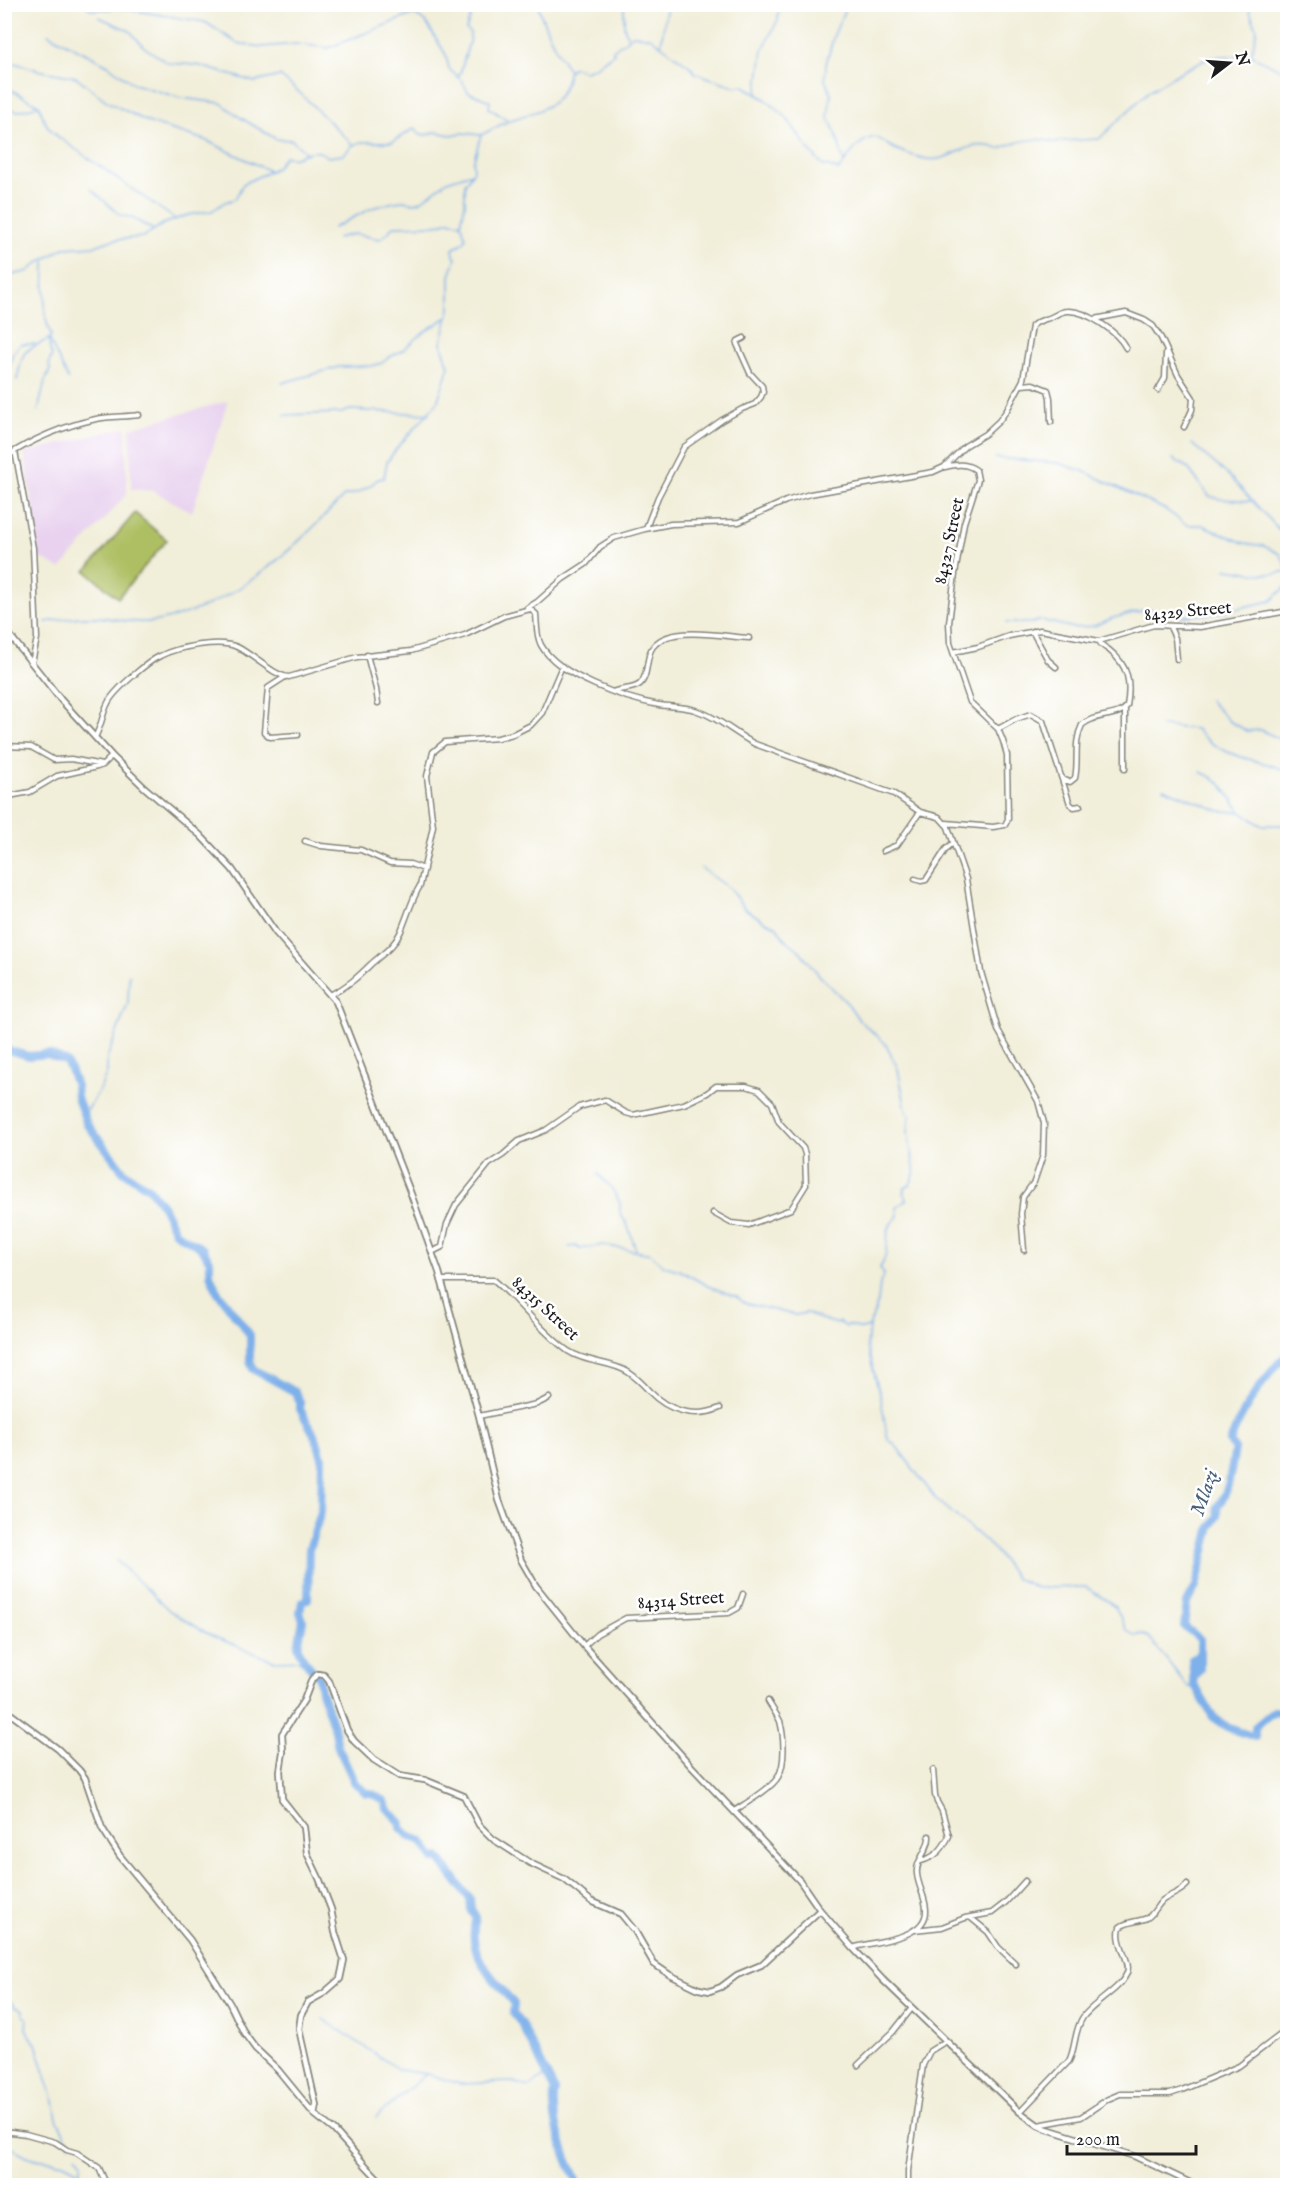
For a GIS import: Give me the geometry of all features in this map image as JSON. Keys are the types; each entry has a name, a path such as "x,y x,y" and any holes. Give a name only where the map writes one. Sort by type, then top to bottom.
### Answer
{"street":[{"path":"298,735 270,737 264,732 268,688 285,677 367,655 400,654 465,635 537,602 563,579 586,564 603,545 614,538 645,529 685,523 739,522 786,501 810,494 933,472 944,467 965,446 979,438 999,421 1021,385 1034,324 1065,311 1074,312 1094,319 1120,338 1126,348"},
{"path":"1094,319 1122,313 1131,314 1153,326 1178,375 1193,398 1193,406 1184,427"},
{"path":"645,529 658,497 684,447 722,420 742,408 755,404 761,397 762,386 750,373 737,344 744,338"},
{"path":"1158,390 1166,378 1166,349"},
{"path":"1021,385 1033,384 1048,390 1050,422"},
{"path":"4,459 33,441 97,419 139,415"},
{"path":"15,451 33,548 38,628 32,663"},
{"path":"4,459 17,462"},
{"name":"84327 Street","path":"944,467 958,464 969,465 976,470 978,480 964,523 955,574 949,623 953,652"},
{"path":"524,609 534,611 540,643 545,651 562,666 591,685 656,704 693,709 715,717 755,744 894,794 920,812 939,817 946,823 966,879 981,972 995,1021 1038,1101 1044,1123 1043,1155 1032,1186 1023,1197 1021,1214 1024,1251"},
{"name":"84329 Street","path":"953,652 1032,631 1056,631 1099,641 1154,625 1185,628 1214,626 1287,611"},
{"path":"1170,626 1175,638 1177,659"},
{"path":"4,628 61,700 112,756 200,835 232,869 276,933 330,995 340,1012 432,1252 479,1416 500,1500 521,1560 536,1586 584,1646 734,1812 800,1881 820,1910 853,1948 1020,2112 1038,2125 1134,2156 1197,2186"},
{"path":"1032,631 1047,660 1056,667"},
{"path":"613,692 641,683 653,646 672,635 688,633 749,638"},
{"path":"1099,641 1114,656 1129,678 1129,696 1125,710 1125,769"},
{"path":"95,737 113,695 148,663 165,654 218,643 231,644 246,651 285,677"},
{"path":"946,823 993,827 1007,822 1007,755 998,729 970,702 953,652"},
{"path":"367,655 378,703"},
{"path":"330,995 350,985 395,942 409,914 420,886 433,825 427,776 433,752 445,742 498,738 531,725 542,713 562,666"},
{"path":"1062,779 1070,782 1075,778 1075,756 1082,725 1097,716 1125,710"},
{"path":"998,729 1031,714 1040,718 1047,730 1070,804 1074,807 1080,806"},
{"path":"4,746 32,747 54,760 71,759 103,765"},
{"path":"4,797 30,792 57,776 103,765 112,756"},
{"path":"883,852 897,845 920,812"},
{"path":"305,841 321,846 361,850 390,862 424,868"},
{"path":"915,879 926,880 946,849 953,843"},
{"path":"432,1252 442,1247 447,1224 453,1211 486,1166 504,1155 519,1141 546,1130 579,1107 605,1100 633,1115 684,1104 716,1086 746,1086 766,1096 774,1107 779,1122 800,1144 805,1154 807,1185 791,1209 749,1225 731,1223 713,1213"},
{"name":"84315 Street","path":"441,1280 494,1280 569,1352 597,1363 622,1368 640,1380 658,1399 686,1413 710,1413 720,1408"},
{"path":"479,1416 537,1404 549,1398"},
{"name":"84314 Street","path":"584,1646 597,1634 626,1618 729,1613 738,1608 743,1594"},
{"path":"314,2114 316,2105 299,2029 301,2015 308,2002 324,1993 340,1979 344,1960 335,1932 331,1909 320,1878 307,1853 304,1827 282,1799 280,1771 284,1752 282,1734 300,1708 312,1679 318,1674 324,1675 328,1681 347,1730 354,1741 374,1760 399,1776 425,1780 464,1796 479,1825 497,1842 530,1863 564,1879 591,1901 621,1914 635,1930 654,1964 670,1975 705,1990 721,1987 738,1975 761,1965 820,1910"},
{"path":"734,1812 770,1785 778,1777 781,1769 783,1754 779,1720 768,1701"},
{"path":"4,1709 58,1749 79,1770 102,1828 120,1856 190,1940 255,2048 278,2070 314,2114 334,2130 385,2186"},
{"path":"921,1861 933,1858 943,1849 949,1836 935,1794 933,1770"},
{"path":"914,1930 924,1919 926,1911 917,1867 930,1844 929,1836"},
{"path":"853,1948 886,1941 914,1930 942,1927 992,1913 1006,1902 1025,1881"},
{"path":"1020,2112 1069,2061 1079,2024 1084,2015 1117,1986 1127,1972 1127,1965 1119,1942 1120,1927 1147,1917 1161,1902 1176,1895 1187,1885"},
{"path":"971,1918 988,1932 998,1947 1016,1964"},
{"path":"858,2065 893,2032 912,2008"},
{"path":"1038,2125 1081,2117 1108,2098 1120,2094 1170,2094 1182,2090 1239,2066 1287,2029"},
{"path":"908,2186 908,2171 923,2065 930,2051 946,2041"},
{"path":"4,2131 55,2142 67,2150 78,2152 99,2168 107,2186"}],"shaded area":[{"path":"228,401 192,512 153,491 131,489 130,428"},
{"path":"126,427 127,494 60,569 38,556 36,527 24,453"}],"green space":[{"path":"135,513 167,540 118,598 86,571"}],"waterway":[{"path":"84,4 92,10 118,8 205,22 237,43 261,47 297,44 328,48 416,13"},
{"path":"399,4 404,5 427,24 446,55 449,69 462,81 468,92 490,101 489,108 509,121"},
{"path":"458,77 470,39 470,33 466,29 472,13 463,4"},
{"path":"538,4 551,38 569,70"},
{"path":"624,4 624,26 628,39"},
{"path":"661,45 667,4"},
{"path":"757,95 763,49 778,20 779,4"},
{"path":"844,163 836,133 828,117 831,94 825,80 826,64 834,35 847,4"},
{"path":"1247,4 1257,30 1251,55"},
{"path":"1281,8 1287,44 1286,72"},
{"path":"99,17 130,31 144,47 168,63 197,65 255,82 280,76 353,145"},
{"path":"48,34 108,65 134,84 181,98 221,103 276,139 292,140 306,153"},
{"path":"46,622 90,617 151,622 208,605 258,576 302,538 344,496 362,491 378,479 384,478 387,462 437,403 449,366 441,343 450,309 450,276 456,258 453,249 466,238 461,223 465,204 465,184 474,170 473,163 481,135 549,105 561,92 569,70 574,67 584,71 593,68 633,35 650,37 692,68 695,73 737,87 742,85 765,99 786,117 822,165 839,170 857,147 873,138 880,139 907,154 927,159 945,157 978,146 999,149 1034,140 1055,143 1099,139 1149,91 1211,57 1251,55 1288,73"},
{"path":"4,60 42,71 76,77 108,102 150,123 205,140 270,171"},
{"path":"4,86 40,106 47,125 61,139 175,219"},
{"path":"4,108 18,111 39,106"},
{"path":"4,277 29,271 64,248 95,246 112,240 143,237 163,224 188,215 212,211 225,202 235,199 243,184 276,168 285,156 296,157 310,152 322,153 328,157 343,155 353,145 361,142 392,142 415,128 420,134 426,135 435,132 451,135 462,133 481,135"},
{"path":"333,228 372,208 394,202 421,201 447,181 472,173"},
{"path":"91,189 120,215 132,218 152,229"},
{"path":"337,238 354,234 380,239 395,226 437,225 449,221 460,223"},
{"path":"38,411 52,356 49,345 51,334 45,310 45,261"},
{"path":"282,383 339,367 372,366 382,363 449,316"},
{"path":"17,380 25,353 49,339 68,379"},
{"path":"4,385 13,353 21,344 35,344"},
{"path":"284,415 341,413 350,410 429,414"},
{"path":"1192,444 1229,476 1288,539"},
{"path":"995,458 1058,463 1083,471 1166,510 1187,525 1202,525 1244,543 1264,546 1280,554 1288,570"},
{"path":"1173,459 1188,468 1209,496 1251,501"},
{"path":"1226,569 1264,574 1287,571"},
{"path":"1006,623 1032,623 1041,620 1074,628 1094,626 1113,618 1149,609 1167,615 1211,614 1271,601 1288,585"},
{"path":"1209,700 1229,721 1247,731 1261,730 1288,743"},
{"path":"1161,726 1196,729 1208,741 1223,750 1277,767 1288,773"},
{"path":"1201,772 1221,784 1240,810"},
{"path":"1163,788 1220,811 1241,812 1261,825 1288,825"},
{"path":"701,868 729,888 744,908 776,926 784,938 799,950 819,975 848,1004 859,1020 885,1043 898,1069 906,1110 910,1116 908,1133 915,1173 910,1185 905,1188 906,1200 897,1207 898,1216 889,1228 886,1253 880,1268 884,1274 880,1283 878,1302 869,1327"},
{"path":"84,1116 107,1072 107,1058 128,1003 129,974"},
{"path":"4,1049 29,1056 48,1054 65,1061 76,1086 77,1098 87,1124 124,1172 150,1189 164,1208 175,1232 203,1249 210,1262 210,1274 217,1291 250,1335 250,1360 253,1369 295,1392 300,1402 300,1409 316,1438 322,1457 321,1512 309,1549 308,1599 302,1602 300,1612 303,1620 298,1647 304,1660 316,1674"},
{"path":"598,1174 611,1187 620,1203 620,1214 627,1224 636,1250"},
{"path":"569,1247 575,1246 580,1249 603,1245 651,1254 664,1266 679,1270 708,1286 737,1297 744,1303 795,1315 808,1313 837,1324 839,1322 846,1327 847,1325 862,1329 869,1327 867,1346 881,1399 888,1439 896,1446 936,1499 992,1547 1016,1578 1037,1588 1086,1587 1115,1606 1126,1629 1136,1636 1140,1634 1149,1637 1187,1686 1196,1689"},
{"name":"Mlazi","path":"1288,1353 1254,1395 1230,1442 1235,1449 1229,1480 1225,1494 1217,1507 1218,1516 1211,1526 1196,1586 1187,1603 1184,1626 1200,1639 1200,1653 1192,1659 1194,1684 1213,1717 1229,1728 1255,1737 1255,1727 1274,1711 1288,1713"},
{"path":"117,1561 170,1611 210,1635 274,1661 304,1660"},
{"name":"Mlazi","path":"1193,1679 1200,1669 1200,1653"},
{"path":"319,1678 338,1747 355,1783 366,1793 371,1793 385,1801 387,1808 401,1823 401,1828 409,1836 422,1841 434,1859 438,1857 470,1899 471,1909 476,1917 474,1943 478,1954 490,1975 514,2004 513,2013 521,2023 555,2091 557,2126 565,2152 580,2186"},
{"path":"4,1994 15,2007 23,2010 23,2015 27,2018 26,2029 36,2044 57,2119 70,2145"},
{"path":"323,2019 399,2070 427,2074 460,2084 512,2082 529,2087 547,2075"},
{"path":"376,2117 425,2075"},
{"path":"4,2145 30,2157 67,2164 79,2174"},
{"path":"76,2155 82,2162 79,2174 86,2186"}]}
